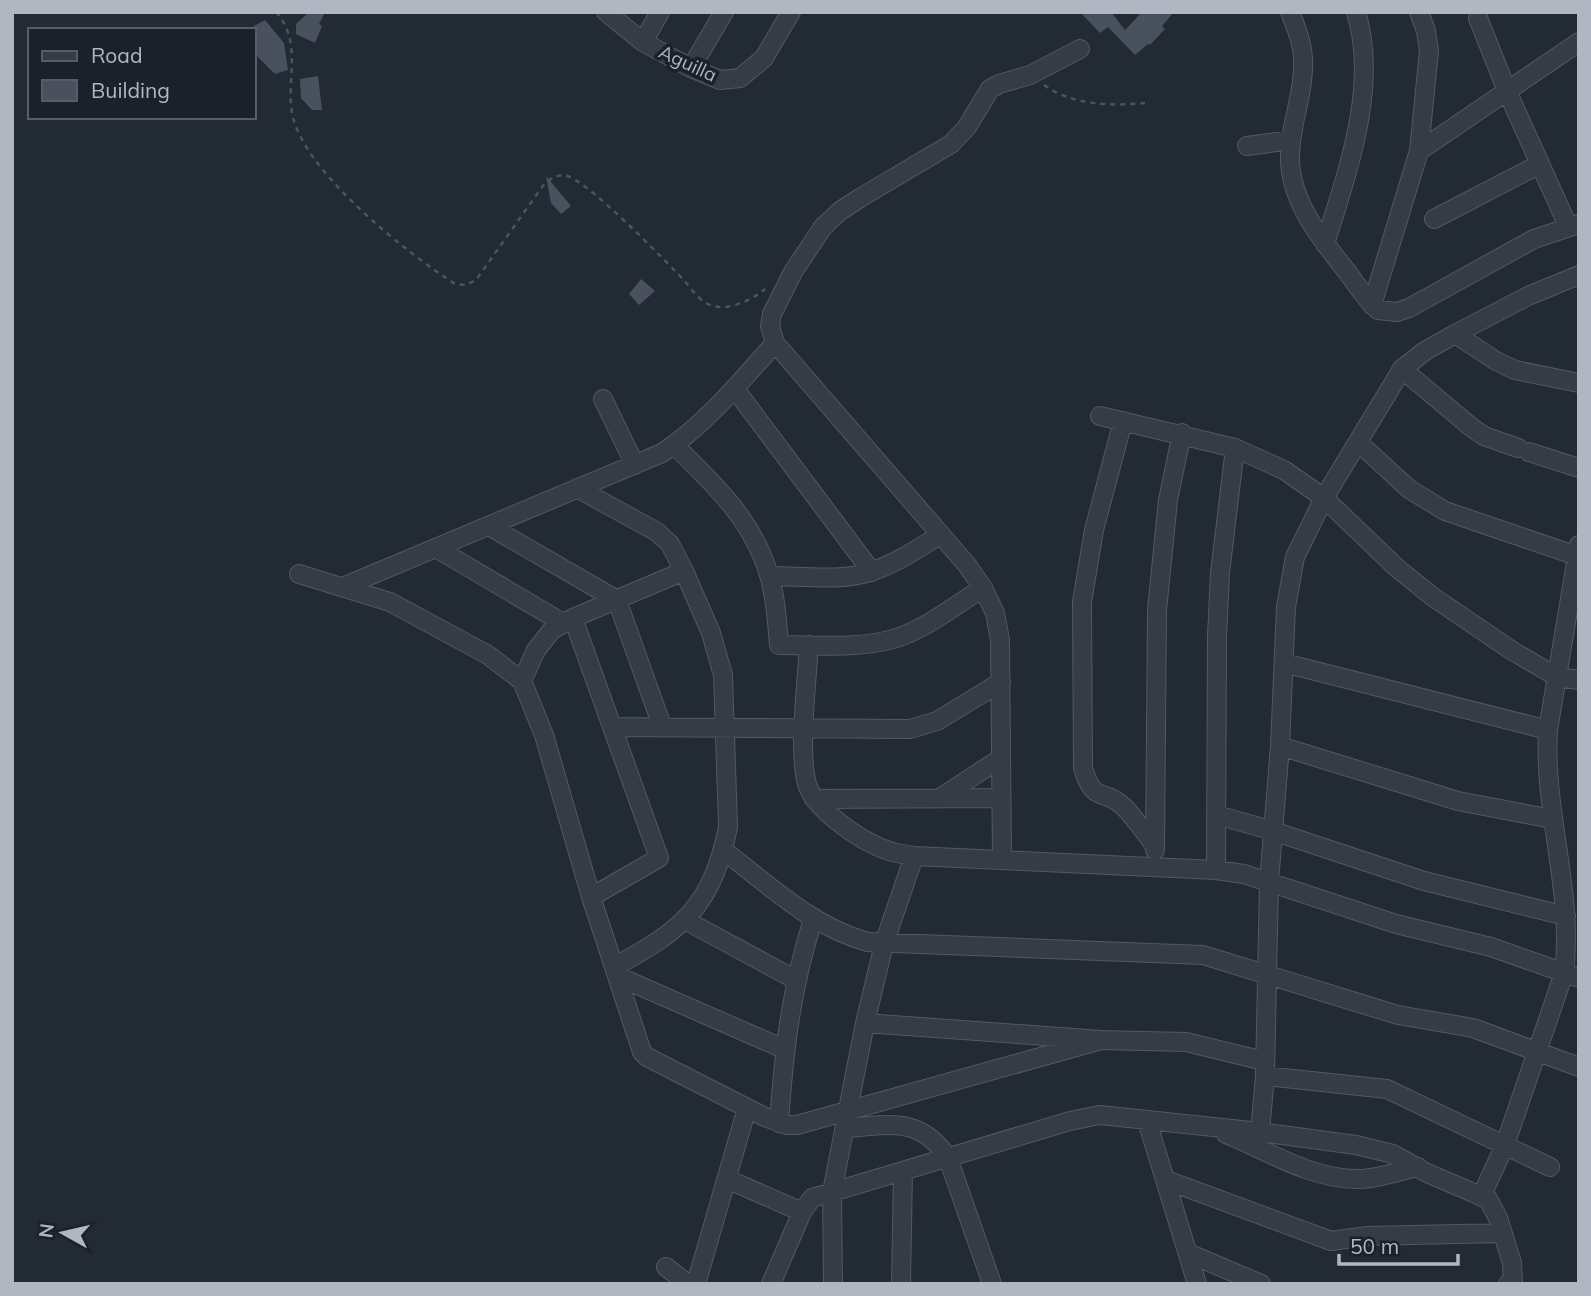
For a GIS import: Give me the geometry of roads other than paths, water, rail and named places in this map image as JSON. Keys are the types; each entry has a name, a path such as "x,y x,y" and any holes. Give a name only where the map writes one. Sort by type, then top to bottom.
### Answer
{"street":[{"name":"Aguilla","path":"606,12 643,41 691,68 720,80 740,78 764,58 790,12"},
{"path":"643,41 660,12"},
{"path":"691,68 724,12"},
{"path":"1290,12 1300,37 1303,64 1291,140 1292,181 1299,199 1325,244 1372,305 1378,310 1388,312 1409,308 1523,245 1574,225 1540,164 1478,18"},
{"path":"1325,244 1352,155 1362,92 1364,40 1356,12"},
{"path":"1372,305 1419,151 1429,51 1419,12"},
{"path":"1419,151 1579,42"},
{"path":"1002,860 1000,640 995,613 983,588 940,534 775,343 770,326 772,314 787,284 815,237 840,211 951,144 967,127 990,89 1030,75 1080,49"},
{"path":"1247,146 1291,140"},
{"path":"1434,219 1540,164"},
{"path":"1265,1138 1269,882 1290,577 1295,557 1324,498 1402,369 1425,351 1455,334 1528,296 1579,275"},
{"path":"1455,334 1496,361 1516,370 1579,383"},
{"path":"345,586 635,465 674,445 735,388 775,343"},
{"path":"1402,369 1484,436 1579,468"},
{"path":"735,388 872,572"},
{"path":"603,399 635,465"},
{"path":"1100,416 1235,447 1284,470 1324,498 1397,568 1433,597 1511,650 1557,677 1579,680"},
{"path":"1123,421 1094,530 1082,601 1083,768 1088,785 1095,794 1121,804 1155,846"},
{"path":"1154,867 1157,610 1168,500 1182,433"},
{"path":"1359,443 1409,489 1445,511 1578,550 1575,594 1557,677 1546,757 1572,976 1538,1052 1504,1145 1481,1197"},
{"path":"674,445 719,489 750,529 770,576 779,645 858,645 896,639 983,588"},
{"path":"1216,870 1217,636 1220,573 1235,447"},
{"path":"577,488 657,532 670,544 718,654 723,675 728,827 723,850 704,895 685,920 616,972"},
{"path":"489,526 617,600 662,726"},
{"path":"770,576 848,576 872,572 910,554 940,534"},
{"path":"436,548 568,621 612,727 659,859 591,897"},
{"path":"522,681 543,638 568,621 684,571"},
{"path":"299,574 390,601 488,655 522,681 544,735 591,897 642,1052 647,1057 779,1123 797,1125 1101,1040"},
{"path":"809,645 804,729 807,783 814,799 842,824 891,852 914,856 1216,870 1244,874 1396,924 1491,947 1572,976"},
{"path":"1284,663 1548,730"},
{"path":"612,727 893,730 937,721 1001,682"},
{"path":"1280,746 1458,801 1552,819"},
{"path":"940,798 1001,758"},
{"path":"814,799 1001,798"},
{"path":"1217,815 1402,874 1566,916"},
{"path":"723,850 813,919 850,937 884,944 1203,954 1398,1015 1473,1028 1579,1067"},
{"path":"833,1284 832,1192 865,1023 884,944 914,856"},
{"path":"779,1123 784,1049 796,980 813,919"},
{"path":"685,920 796,980"},
{"path":"616,972 784,1049"},
{"path":"865,1023 1101,1040 1186,1042 1264,1068 1387,1089 1550,1167"},
{"path":"696,1284 747,1108"},
{"path":"771,1284 802,1212 812,1198 1087,1117 1111,1116 1210,1128 1265,1138 1356,1146 1393,1154 1488,1199 1498,1218 1512,1263 1513,1281 1508,1284"},
{"path":"1147,1121 1197,1284"},
{"path":"846,1128 894,1124 910,1126 925,1133 940,1146 948,1158 990,1283"},
{"path":"1265,1138 1304,1169 1338,1178 1361,1179 1418,1167"},
{"path":"901,1284 903,1171"},
{"path":"727,1179 802,1212"},
{"path":"1166,1180 1331,1241 1367,1236 1503,1233"},
{"path":"1188,1254 1261,1284"},
{"path":"666,1267 688,1284"}]}
